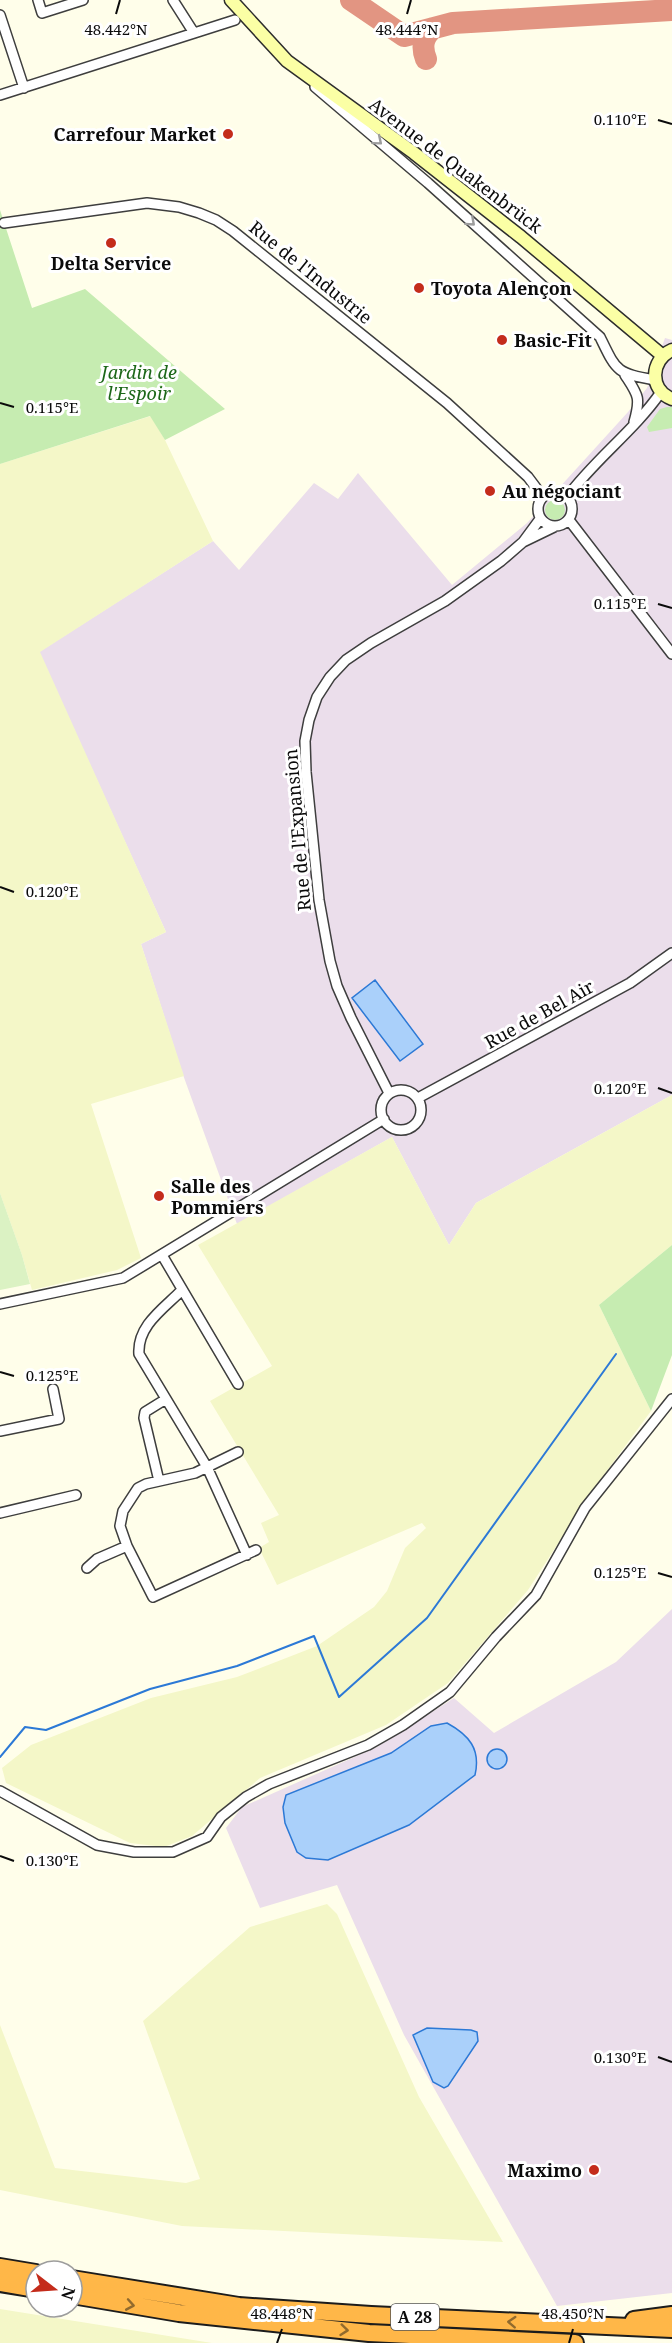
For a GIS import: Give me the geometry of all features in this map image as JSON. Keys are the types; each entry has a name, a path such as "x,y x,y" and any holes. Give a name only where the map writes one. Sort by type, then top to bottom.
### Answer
{"highway":[{"path":"0,2268 24,2271"},
{"name":"A 28","path":"84,2281 239,2306 371,2315 672,2329"},
{"path":"0,2283 24,2287"},
{"name":"A 28","path":"84,2297 179,2313 369,2333 575,2343"},
{"path":"592,2326 672,2315"}],"main road":[{"name":"Avenue de Quakenbrück","path":"231,0 287,61 414,153 667,353"},
{"path":"667,353 657,363 655,380 667,396"}],"street":[{"path":"38,0 42,13 83,0"},
{"path":"173,0 194,33"},
{"path":"0,18 24,88"},
{"path":"0,95 235,20"},
{"path":"287,61 600,337 616,368 625,375 638,396 638,409 633,426"},
{"name":"Rue de l'Industrie","path":"4,223 147,203 179,207 216,220 251,245 447,403 528,477 543,497"},
{"path":"625,375 655,380"},
{"path":"567,497 580,479 667,396"},
{"path":"523,542 569,520 572,506 567,497 557,492 543,497 537,507 540,519 554,527"},
{"name":"Rue de l'Expansion","path":"390,1093 351,1018 337,986 330,961 319,900 306,772 305,741 309,720 317,698 330,677 346,660 371,643 445,601 523,542 540,519"},
{"path":"569,520 672,654"},
{"name":"Rue de Bel Air","path":"418,1098 630,982 672,953"},
{"path":"396,1090 407,1090 418,1098 420,1117 413,1126 400,1130 393,1128 384,1119 381,1108 383,1101 390,1093 396,1090"},
{"path":"0,1304 123,1278 384,1119"},
{"path":"162,1255 238,1384"},
{"path":"182,1291 146,1326 138,1345 143,1363 207,1467 252,1552 153,1597 127,1546 120,1526 123,1511 138,1488 146,1484 185,1476 207,1467 238,1452"},
{"path":"0,1431 59,1419 53,1389"},
{"path":"0,1791 97,1845 134,1852 173,1852 207,1838 221,1817 246,1797 269,1784 368,1745 403,1725 450,1692 496,1637 536,1595 585,1508 672,1399"},
{"path":"159,1481 144,1412 166,1400"},
{"path":"0,1512 76,1495"},
{"path":"87,1568 97,1559 127,1546"}],"shaded area":[{"path":"665,338 672,340 672,1095 476,1203 449,1245 392,1137 237,1224 182,1072 141,944 166,932 39,652 213,541 239,570 314,483 338,499 358,473 452,585 527,523 628,412 647,388"},
{"path":"672,1609 672,2293 557,2306 404,2035 337,1885 260,1908 226,1828 242,1807 377,1747 454,1698 494,1733 616,1662"}],"green space":[{"name":"Jardin de l'Espoir","path":"0,210 32,308 85,289 225,409 165,440 150,416 0,464"},
{"path":"672,407 672,428 649,432 647,427 660,409"},
{"path":"151,416 165,440 213,541 40,652 166,932 141,944 184,1076 91,1104 141,1258 117,1270 32,1290 0,1193 0,464"},
{"path":"555,500 562,503 565,510 562,517 555,520 548,517 545,510 548,503"},
{"path":"672,1095 672,1245 599,1305 651,1411 592,1491 528,1590 448,1683 386,1725 260,1778 192,1836 164,1847 130,1843 6,1783 2,1768 31,1745 151,1698 237,1677 317,1646 374,1607 387,1591 405,1548 426,1528 422,1523 277,1585 259,1548 269,1542 261,1523 279,1515 210,1401 272,1366 198,1245 392,1137 449,1245 476,1203"},
{"path":"0,1193 30,1284 0,1290"},
{"path":"672,1245 672,1355 651,1411 599,1305"},
{"path":"327,1904 337,1914 419,2097 503,2242 182,2226 0,2190 0,2025 55,2168 186,2183 200,2179 143,2021 250,1927"},
{"path":"0,2309 24,2313 24,2319 62,2319 212,2343 0,2343"}],"water":[{"path":"375,980 423,1044 400,1061 352,998"},
{"path":"447,1723 462,1733 472,1744 476,1758 475,1775 409,1825 328,1860 306,1858 297,1852 285,1823 283,1807 286,1795 391,1753 431,1726"},
{"path":"493,1749 501,1749 507,1755 507,1763 501,1769 493,1769 487,1763 487,1755"},
{"path":"427,2028 477,2032 478,2041 448,2086 444,2088 433,2082 413,2035"}],"waterway":[{"path":"0,1757 25,1727 46,1730 150,1689 237,1666 314,1636 339,1697 427,1618 616,1354"}],"taxiway":[{"path":"351,0 404,36 453,23 672,10"},
{"path":"426,59 424,42 433,28"}],"place":[{"name":"Carrefour Market","path":"228,134"},
{"name":"Delta Service","path":"111,243"},
{"name":"Toyota Alençon","path":"419,288"},
{"name":"Basic-Fit","path":"502,340"},
{"name":"Au négociant","path":"490,491"},
{"name":"Salle des Pommiers","path":"159,1196"},
{"name":"Maximo","path":"594,2170"}]}
